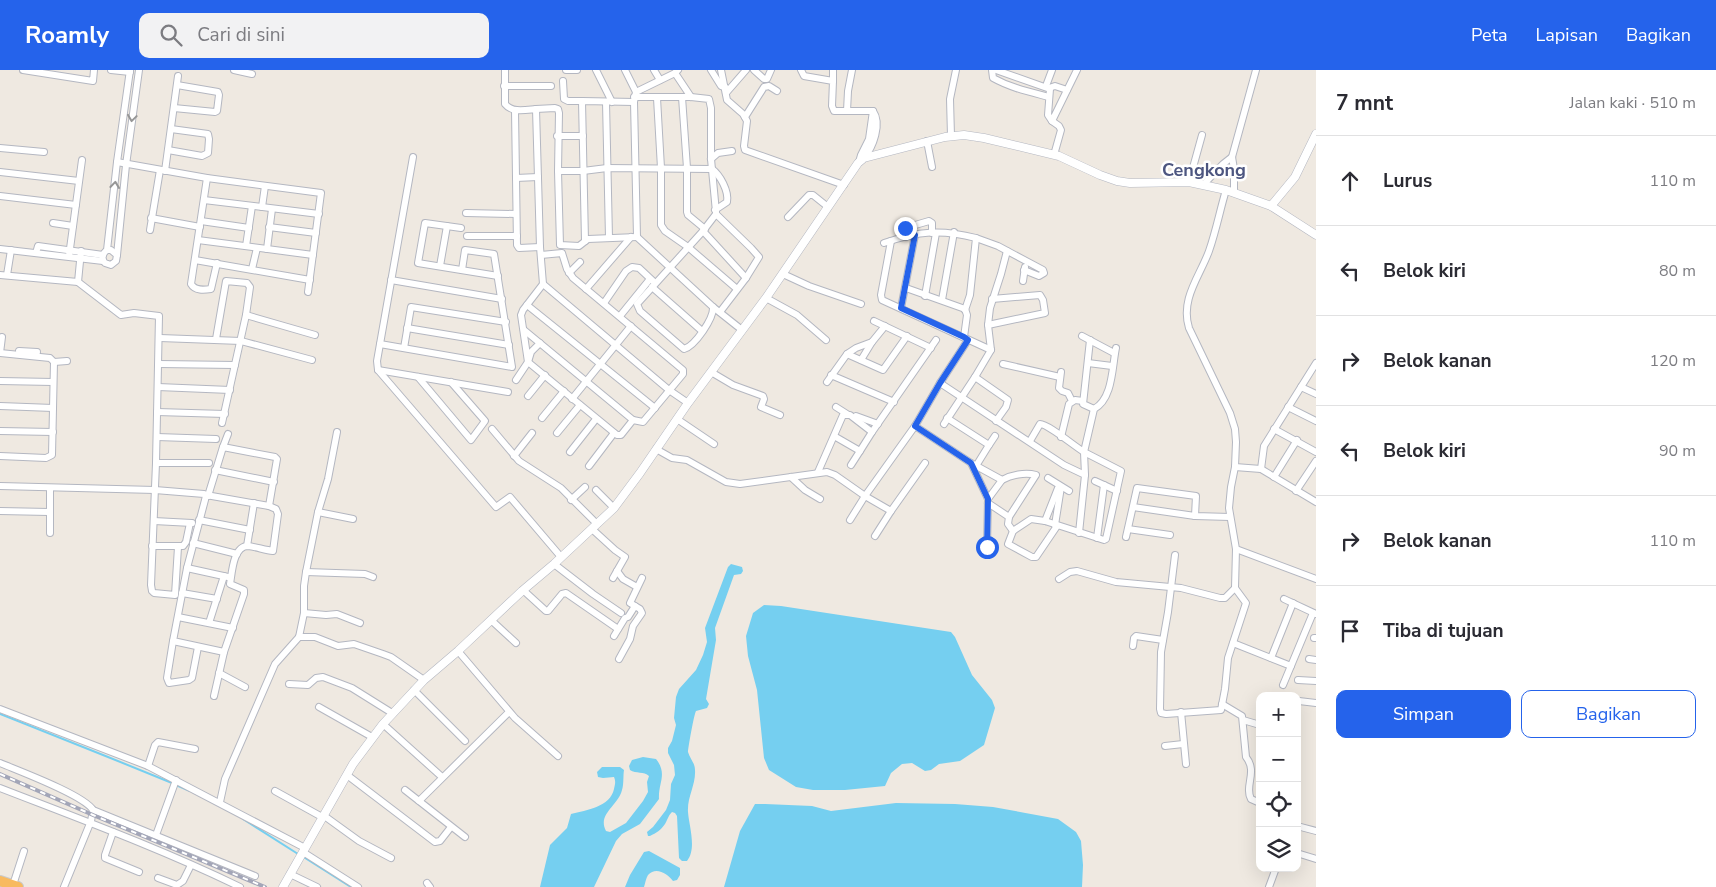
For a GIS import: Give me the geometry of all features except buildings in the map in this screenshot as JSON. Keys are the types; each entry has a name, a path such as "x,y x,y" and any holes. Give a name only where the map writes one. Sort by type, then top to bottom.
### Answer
{"highway":[{"path":"0,881 15,886"}],"street":[{"path":"23,70 93,81 94,70"},
{"path":"110,70 130,71 112,210 104,255 108,265 114,263 117,258 126,165 139,70"},
{"path":"234,70 252,74"},
{"path":"505,70 504,86 505,104 507,107 515,110 558,109 561,246 580,246 588,238 634,237 742,330"},
{"path":"566,70 578,70"},
{"path":"596,70 609,102 607,168 609,238"},
{"path":"586,289 634,237 635,97 625,70"},
{"path":"654,70 660,80"},
{"path":"711,70 721,86 726,90"},
{"path":"721,70 729,103 748,122 745,150 844,185"},
{"path":"726,90 746,70"},
{"path":"754,70 769,86 777,91"},
{"path":"745,117 771,70"},
{"path":"801,70 804,76 833,81"},
{"path":"283,887 347,775 382,724 424,680 614,508 688,403 766,298 794,254 869,151 873,132 873,111 837,112 832,110 833,70"},
{"path":"847,111 852,70"},
{"path":"951,136 950,99 956,70"},
{"path":"1049,97 1005,84 993,78 994,70 1048,87 1055,86 1068,90"},
{"path":"1052,70 1048,87 1051,91 1048,115 1061,130 1054,154"},
{"path":"1052,121 1077,70"},
{"path":"1175,555 1160,652 1160,711 1166,714 1220,710 1228,658 1246,603 1235,588 1236,549 1230,517 1229,498 1235,467 1236,442 1232,419 1188,328 1186,315 1189,294 1204,265 1230,192 1234,169 1232,157 1256,70"},
{"path":"635,97 676,72 691,97"},
{"path":"150,230 151,218 168,150 178,76"},
{"path":"563,81 564,99 568,101 609,102 635,97 691,97 707,98 710,100 711,159 716,212 758,256 746,278 720,312"},
{"path":"174,108 217,111 218,92 177,85"},
{"path":"504,86 550,86"},
{"path":"682,97 688,168 688,215 704,230 746,278"},
{"path":"657,98 661,168 661,225 665,231 737,289"},
{"path":"582,101 585,241"},
{"path":"536,109 543,284 521,315 528,362 614,433 621,435 633,420"},
{"path":"515,110 517,245 519,248 562,253 569,273 683,370 683,374 643,422 633,420 524,330"},
{"path":"168,150 202,156 208,152 208,134 171,129"},
{"path":"1189,182 1202,134"},
{"path":"1271,206 1294,177 1316,134"},
{"path":"558,136 583,136"},
{"path":"862,160 951,136 984,138 1054,154 1117,181 1130,183 1189,182 1204,184 1271,206 1316,235"},
{"path":"927,141 932,168"},
{"path":"0,148 44,152"},
{"path":"711,159 718,153 732,151"},
{"path":"413,157 377,361 378,370 496,508 510,497 562,557"},
{"path":"1204,184 1232,157"},
{"path":"69,253 82,160"},
{"path":"117,162 207,178 321,193 308,292"},
{"path":"558,171 583,171 607,168 712,169 717,173 726,190 728,197 726,202 716,212 704,230 670,267 620,316"},
{"path":"0,172 79,181"},
{"path":"516,178 538,177"},
{"path":"207,178 191,284 195,289 211,289 217,263"},
{"path":"262,207 265,186"},
{"path":"788,217 809,195 812,195 828,206"},
{"path":"0,196 76,205"},
{"path":"204,200 319,214"},
{"path":"246,246 252,206"},
{"path":"267,249 272,208"},
{"path":"112,210 121,211"},
{"path":"466,213 516,214"},
{"path":"151,218 249,228"},
{"path":"906,237 905,228 929,221 932,223 934,233 925,296"},
{"path":"53,223 73,226"},
{"path":"461,228 425,223 418,263 498,276"},
{"path":"440,266 447,226"},
{"path":"269,227 316,233"},
{"path":"942,300 954,232"},
{"path":"991,350 881,298 888,242 915,235 954,232 976,238 1007,251 1043,270 1044,273 1039,276 1024,270"},
{"path":"901,308 915,235"},
{"path":"467,236 517,236"},
{"path":"850,520 915,426 966,339 966,310 970,294 976,238"},
{"path":"198,240 313,255"},
{"path":"0,249 36,253 38,246 69,253 104,255 114,252 117,255"},
{"path":"252,269 257,248"},
{"path":"11,250 4,275 78,282 121,315 134,313 159,316 160,338 152,591 154,593 217,599"},
{"path":"380,344 511,367 513,364 494,254 465,250 462,270"},
{"path":"989,445 945,421 991,350 988,324 992,299 1007,251"},
{"path":"78,282 81,254"},
{"path":"195,260 310,280"},
{"path":"1023,281 1026,261"},
{"path":"569,273 580,262"},
{"path":"604,303 626,272 632,267 639,268 702,332"},
{"path":"782,274 809,286 860,304"},
{"path":"216,339 225,283 228,280 247,283 250,287 246,315 222,423"},
{"path":"391,280 502,299"},
{"path":"653,283 637,302 640,311 684,349 689,348 702,332 713,314 713,306"},
{"path":"543,284 669,390 688,403"},
{"path":"906,288 966,310"},
{"path":"988,324 1045,313 1043,300 1040,295 992,299"},
{"path":"766,298 797,315 826,340"},
{"path":"527,305 655,408"},
{"path":"404,348 411,306 506,322"},
{"path":"246,315 315,335"},
{"path":"874,320 931,348"},
{"path":"572,399 631,326"},
{"path":"861,360 885,326"},
{"path":"407,328 509,346"},
{"path":"847,354 883,370 907,336"},
{"path":"1079,533 1084,452 1094,409 1105,399 1115,351 1082,336"},
{"path":"0,352 2,337"},
{"path":"160,338 241,341 312,360"},
{"path":"851,465 936,340"},
{"path":"1090,340 1083,401 1085,406 1094,409"},
{"path":"827,382 847,354 856,348 872,342"},
{"path":"516,380 528,362 530,354 540,343"},
{"path":"0,352 37,352"},
{"path":"0,352 50,358 54,362 52,455 49,458 0,456"},
{"path":"54,362 67,361"},
{"path":"1088,363 1112,366"},
{"path":"159,364 235,365"},
{"path":"1003,364 1060,374 1060,389 1068,393 1072,401"},
{"path":"1261,469 1264,446 1316,365"},
{"path":"378,370 508,392"},
{"path":"711,372 733,385 763,396 764,399 761,407 780,414"},
{"path":"528,396 545,375"},
{"path":"831,375 894,402"},
{"path":"418,377 471,440 485,421 451,382"},
{"path":"975,377 1008,400 996,421"},
{"path":"0,381 54,382"},
{"path":"940,383 1064,465 1084,475"},
{"path":"158,387 230,390"},
{"path":"1301,387 1316,394"},
{"path":"542,418 564,391"},
{"path":"1072,401 1083,401"},
{"path":"1061,437 1069,404 1072,401"},
{"path":"557,434 580,405"},
{"path":"0,406 53,408"},
{"path":"836,407 872,432"},
{"path":"1288,407 1316,421"},
{"path":"157,412 225,414"},
{"path":"818,472 842,416 849,415 878,424"},
{"path":"570,452 596,419"},
{"path":"677,419 714,444"},
{"path":"1011,525 1030,519 1045,521 1104,540 1106,539 1117,491 1121,471 1084,452 1047,425 1040,424 1029,441"},
{"path":"915,426 1002,480"},
{"path":"492,429 514,456 553,482 615,550 625,556 615,575 638,587"},
{"path":"1274,429 1316,452"},
{"path":"0,431 53,432"},
{"path":"220,802 225,780 275,664 299,636 304,613 306,572 337,432"},
{"path":"514,456 532,433"},
{"path":"589,466 614,433"},
{"path":"179,595 198,522 228,434"},
{"path":"834,436 860,451"},
{"path":"974,464 995,436"},
{"path":"157,437 216,439"},
{"path":"1274,477 1297,440"},
{"path":"223,447 275,457 278,462 269,506"},
{"path":"656,449 672,458 687,460 730,483 740,484 827,472 891,511"},
{"path":"1296,491 1316,461"},
{"path":"156,463 209,463"},
{"path":"875,536 925,463"},
{"path":"974,464 988,501 987,547"},
{"path":"1235,467 1261,469 1316,502"},
{"path":"215,470 274,482"},
{"path":"988,501 1002,480 1012,475 1036,475 1011,525 1008,544 1035,557 1056,526 1060,486"},
{"path":"791,478 805,490 820,499"},
{"path":"1048,478 1069,491"},
{"path":"1095,482 1117,491"},
{"path":"1097,538 1104,485"},
{"path":"0,486 202,493 276,509 278,514 273,551 247,546 242,548 237,554 217,599 209,623"},
{"path":"1045,521 1060,486"},
{"path":"571,500 585,487"},
{"path":"1126,537 1137,488 1196,496 1194,516"},
{"path":"50,489 50,533"},
{"path":"596,490 614,508"},
{"path":"988,501 1011,525"},
{"path":"247,546 254,503"},
{"path":"1133,507 1194,516 1230,517"},
{"path":"0,511 49,512"},
{"path":"318,512 353,519"},
{"path":"154,521 198,522 250,530"},
{"path":"152,546 183,546 186,542 190,522"},
{"path":"1128,529 1170,535"},
{"path":"193,543 237,554"},
{"path":"178,547 178,617 167,678 169,682 192,678 198,647"},
{"path":"1236,549 1316,579"},
{"path":"554,564 621,613"},
{"path":"187,568 227,580 244,590 224,652 214,696"},
{"path":"1060,579 1070,572 1077,571 1116,582 1180,588 1220,598 1225,598 1235,588"},
{"path":"306,572 365,574 373,577"},
{"path":"619,659 630,639 633,626 642,613 642,610 630,603 630,601 642,578"},
{"path":"523,590 546,611 562,594 566,593 618,630"},
{"path":"1283,685 1314,614 1284,599"},
{"path":"1271,658 1293,603"},
{"path":"614,636 635,606"},
{"path":"304,613 337,614 360,623"},
{"path":"178,617 233,628"},
{"path":"491,620 516,643"},
{"path":"299,636 316,637 343,646 350,643 384,654 424,680"},
{"path":"1133,646 1136,636 1163,640"},
{"path":"173,641 224,652"},
{"path":"1233,642 1291,666"},
{"path":"458,651 509,712 558,756"},
{"path":"219,676 233,679 234,682 245,687"},
{"path":"289,684 308,685 316,678 323,677 352,688 392,713"},
{"path":"1298,680 1316,681"},
{"path":"414,690 465,741"},
{"path":"1301,701 1316,703"},
{"path":"1222,704 1240,714 1243,720 1246,757 1250,761 1252,772 1248,794 1251,799 1256,801"},
{"path":"318,707 372,737"},
{"path":"0,709 148,766 174,784 220,802 303,851 358,887"},
{"path":"419,801 509,712"},
{"path":"1181,712 1186,764"},
{"path":"1243,720 1256,724"},
{"path":"382,724 442,778"},
{"path":"148,766 155,745 158,742 194,749"},
{"path":"1165,746 1183,744"},
{"path":"0,763 69,793 88,803 93,810 255,876"},
{"path":"347,775 435,842 440,841 451,827"},
{"path":"156,835 174,784"},
{"path":"0,788 113,832 240,887"},
{"path":"405,790 465,837"},
{"path":"274,791 323,816 359,841 391,858"},
{"path":"64,887 90,823 93,810"},
{"path":"1301,827 1316,831"},
{"path":"113,832 104,855 105,858 139,872"},
{"path":"15,886 24,852"},
{"path":"1301,854 1316,859"},
{"path":"158,878 178,886 183,882 191,865"},
{"path":"1269,887 1275,872"},
{"path":"290,874 317,887"}],"water":[{"path":"731,564 742,567 743,571 741,574 734,575 715,628 716,640 706,699 709,704 707,708 696,711 693,724 688,752 695,770 688,807 692,850 687,861 682,861 679,858 677,816 675,813 672,812 660,830 650,836 648,836 647,832 666,810 670,800 671,784 675,775 674,765 668,753 668,748 676,725 674,718 676,697 679,689 696,670 703,655 707,642 705,628 728,567"},
{"path":"764,605 951,632 972,675 992,700 995,708 984,745 960,761 939,764 931,770 925,771 912,763 902,764 891,773 885,786 845,790 813,790 796,787 769,770 764,758 757,690 748,656 746,636 753,613"},
{"path":"643,757 656,759 660,764 662,774 659,799 640,824 622,834 616,841 594,887 540,887 550,845 567,828 571,814 597,807 612,795 615,779 614,777 598,777 597,772 602,767 620,767 624,770 623,788 620,796 604,820 606,831 610,832 626,823 648,792 647,782 649,776 630,770 629,766 632,760"},
{"path":"896,803 993,807 1058,819 1076,832 1081,841 1082,887 724,887 740,831 755,804 812,806 831,811"},
{"path":"649,851 680,868 680,875 677,880 673,881 662,872 655,871 648,875 644,887 625,887 644,852"}],"waterway":[{"path":"0,714 172,783"},
{"path":"176,785 190,791"},
{"path":"243,819 298,854"},
{"path":"302,856 351,887"}],"railway":[{"path":"0,774 265,887"}],"district":[{"name":"Cengkong","path":"1204,170"}],"route":[{"path":"905,228 906,237 915,235 901,308 968,340 915,426 971,463 988,499 987,547"}]}
